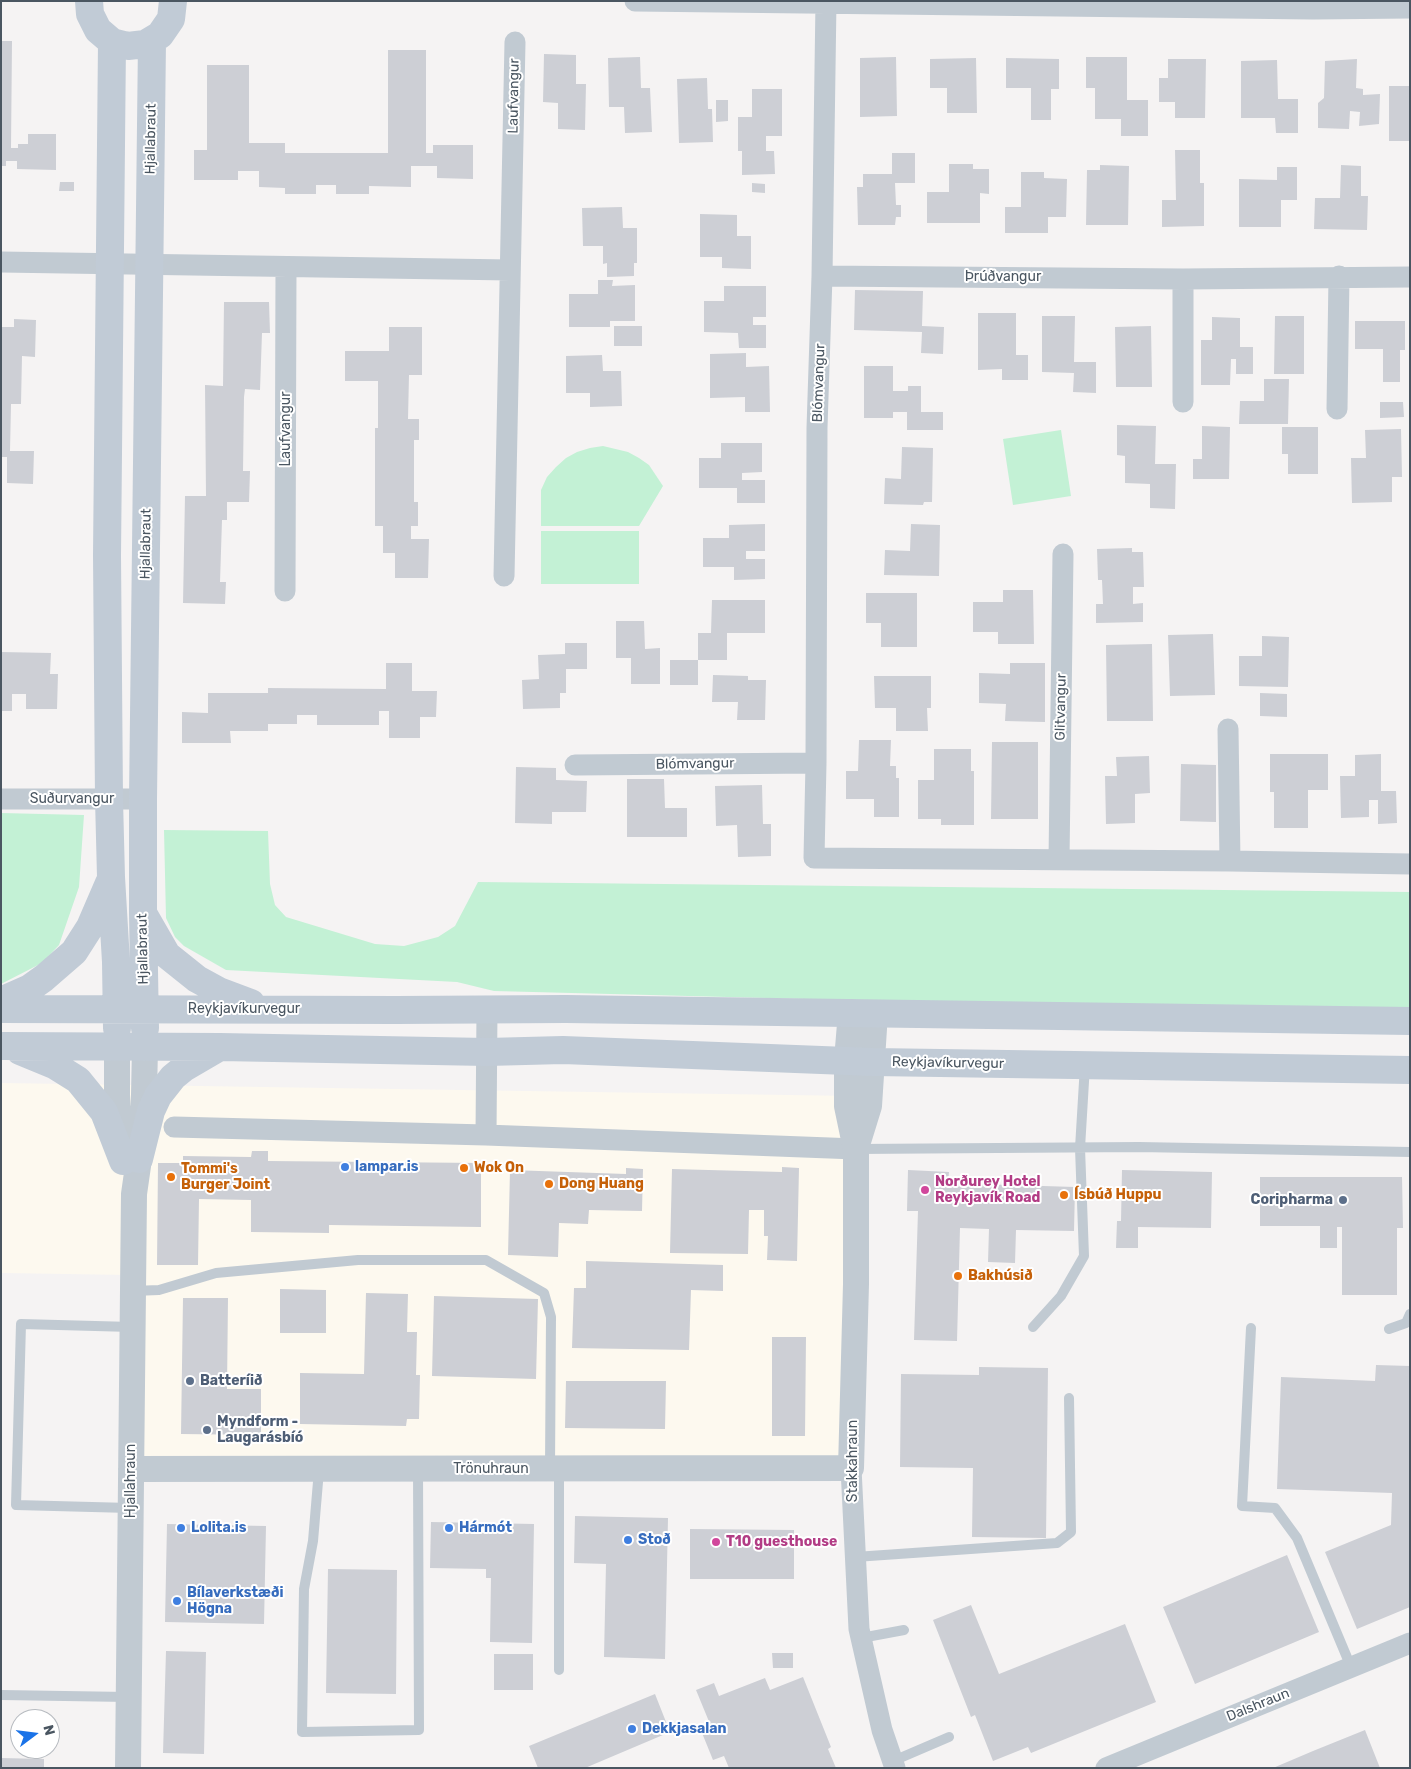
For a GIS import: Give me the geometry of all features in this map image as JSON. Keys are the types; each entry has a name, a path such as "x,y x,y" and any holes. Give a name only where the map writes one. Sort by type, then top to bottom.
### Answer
{"main road":[{"path":"89,1 90,14 98,30 112,42 128,46 145,44 152,41 166,28 171,19 174,1"},
{"name":"Hjallabraut","path":"145,1047 143,799 152,41"},
{"name":"Hjallabraut","path":"112,42 107,555 109,799 116,962 117,1047"},
{"path":"1,1001 30,988 74,952 90,927 111,877"},
{"path":"143,913 167,954 197,979 219,991 269,1009"},
{"name":"Reykjavíkurvegur","path":"1,1009 487,1009 1410,1022"},
{"path":"4,1046 54,1065 78,1080 104,1112 131,1160"},
{"name":"Reykjavíkurvegur","path":"4,1046 220,1047 487,1052 564,1050 860,1061 1410,1070"},
{"path":"131,1160 158,1096 179,1072 220,1047"}],"street":[{"path":"635,1 1313,5 1410,8"},
{"name":"Blómvangur","path":"826,3 822,276 817,428 814,858 1059,860"},
{"name":"Laufvangur","path":"504,576 515,42"},
{"path":"1,262 510,270"},
{"name":"Laufvangur","path":"285,591 286,267"},
{"name":"Þrúðvangur","path":"822,276 1183,279 1410,276"},
{"path":"1337,409 1339,276"},
{"path":"1183,279 1183,402"},
{"name":"Glitvangur","path":"1059,860 1063,554"},
{"path":"1228,729 1230,861"},
{"name":"Blómvangur","path":"575,765 816,763"},
{"name":"Suðurvangur","path":"1,799 143,799"},
{"path":"1059,860 1410,864"},
{"path":"486,1135 487,1009"},
{"name":"Stakkahraun","path":"863,1013 860,1061 847,1106 856,1149 856,1314 851,1468 859,1629 882,1730 894,1764"},
{"name":"Hjallahraun","path":"117,1047 117,1106 131,1160 134,1194 128,1768"},
{"name":"Hjallahraun","path":"131,1160 144,1095 145,1047"},
{"path":"174,1127 486,1135 856,1149"},
{"name":"Trönuhraun","path":"131,1469 851,1468"},
{"name":"Dalshraun","path":"1106,1768 1410,1643"}],"lane":[{"path":"1034,1327 1061,1296 1084,1256 1080,1148 1085,1064"},
{"path":"856,1149 1139,1147 1410,1152"},
{"path":"133,1291 159,1290 216,1273 358,1260 486,1260 544,1294 551,1317 559,1670"},
{"path":"1389,1329 1406,1323 1410,1314"},
{"path":"131,1508 16,1505 21,1324 132,1327"},
{"path":"1251,1328 1242,1506 1275,1508 1297,1538 1351,1667"},
{"path":"855,1557 1057,1543 1072,1532 1069,1398"},
{"path":"319,1470 313,1541 304,1589 302,1732 419,1730 418,1470"},
{"path":"861,1638 904,1630"},
{"path":"1,1695 129,1697"},
{"path":"894,1764 949,1737"}],"shaded area":[{"path":"1,1083 854,1096 847,1472 128,1471 130,1275 1,1273"}],"green space":[{"path":"1061,430 1071,496 1013,505 1003,439"},
{"path":"603,446 628,452 639,458 649,465 663,486 639,526 541,526 541,490 547,477 566,458 577,452"},
{"path":"541,531 639,531 639,584 541,584"},
{"path":"1,813 84,815 79,887 59,945 42,963 1,984"},
{"path":"164,830 268,831 270,884 275,905 286,917 375,944 404,946 438,937 455,926 478,882 1410,892 1410,1011 1116,1007 494,991 457,982 226,970 184,946 175,937 166,918"}],"building":[{"path":"1,41 12,41 11,148 18,148 18,144 28,144 28,134 56,134 56,170 17,169 17,161 6,161 6,166 1,166"},
{"path":"388,50 426,50 426,153 433,153 433,145 473,145 473,179 437,178 437,166 411,166 411,187 369,186 369,194 336,194 336,185 316,185 316,194 285,194 285,188 259,187 259,171 238,171 238,180 194,180 194,150 207,150 207,65 249,65 249,143 285,143 285,153 388,153"},
{"path":"544,54 576,55 576,84 586,84 585,130 558,129 558,103 543,102"},
{"path":"640,57 641,88 650,88 652,132 625,133 624,107 609,107 608,58"},
{"path":"896,57 897,116 860,117 860,58"},
{"path":"1086,57 1127,57 1127,100 1148,100 1148,136 1121,136 1121,119 1095,119 1095,88 1086,88"},
{"path":"976,58 977,113 947,113 947,88 930,88 930,59"},
{"path":"1006,58 1059,59 1059,89 1051,89 1051,120 1031,120 1031,88 1006,88"},
{"path":"1168,59 1206,59 1205,118 1175,118 1175,102 1159,102 1159,78 1168,78"},
{"path":"1357,59 1356,88 1363,89 1363,95 1380,94 1379,124 1359,126 1360,112 1350,111 1349,129 1318,128 1318,103 1324,98 1325,61"},
{"path":"1277,60 1278,99 1298,99 1298,133 1276,133 1275,118 1241,118 1241,61"},
{"path":"707,78 708,109 712,109 713,142 679,143 677,79"},
{"path":"1389,86 1410,86 1410,141 1389,141"},
{"path":"752,89 782,89 782,136 766,136 766,151 774,151 775,174 742,175 742,151 738,151 738,117 752,117"},
{"path":"716,100 728,100 728,121 716,122"},
{"path":"1175,150 1200,150 1200,183 1204,183 1204,226 1162,227 1162,200 1176,200"},
{"path":"892,153 915,153 915,183 895,183 896,205 901,205 901,217 896,217 895,225 858,225 857,187 863,187 863,174 892,174"},
{"path":"949,164 973,164 973,169 989,169 989,194 980,193 980,223 927,223 927,192 949,192"},
{"path":"1100,165 1129,166 1128,225 1086,225 1087,170 1100,170"},
{"path":"1341,165 1361,166 1361,196 1368,196 1367,230 1314,229 1315,198 1340,198"},
{"path":"1277,167 1297,167 1297,200 1281,200 1281,227 1239,227 1239,179 1277,180"},
{"path":"1021,172 1044,172 1044,178 1067,179 1066,217 1048,217 1048,233 1005,233 1005,207 1021,207"},
{"path":"60,182 74,182 74,191 59,191"},
{"path":"752,183 765,184 765,193 752,192"},
{"path":"622,207 623,228 637,228 637,263 634,263 634,276 607,277 607,263 603,264 603,246 583,246 582,208"},
{"path":"700,214 737,215 737,236 751,236 751,269 722,268 722,257 700,257"},
{"path":"598,280 613,280 612,286 635,285 635,321 610,321 610,327 569,327 569,294 598,294"},
{"path":"724,286 766,286 766,317 753,317 753,325 766,325 766,348 739,348 738,333 704,332 704,301 724,301"},
{"path":"855,290 923,291 922,326 944,327 943,354 921,353 922,332 854,330"},
{"path":"224,302 269,302 270,333 262,333 260,390 245,389 244,397 243,471 250,471 249,502 227,502 227,520 222,520 220,582 226,582 225,604 183,603 185,496 206,496 205,385 223,386"},
{"path":"978,313 1016,313 1016,355 1028,355 1028,380 1002,380 1002,369 978,370"},
{"path":"1042,316 1075,316 1074,362 1096,362 1096,393 1073,392 1074,373 1042,372"},
{"path":"1275,316 1304,316 1304,374 1274,374"},
{"path":"1212,317 1240,318 1240,347 1253,347 1253,374 1236,374 1236,359 1231,359 1230,385 1201,385 1201,340 1212,340"},
{"path":"14,319 36,320 35,357 22,356 21,404 11,404 10,451 34,451 33,484 7,483 7,457 1,457 1,327 14,327"},
{"path":"1355,321 1405,321 1405,350 1400,350 1400,382 1383,382 1383,349 1355,349"},
{"path":"614,326 642,326 642,346 614,346"},
{"path":"1151,326 1152,387 1116,387 1115,327"},
{"path":"389,327 422,327 422,375 409,375 408,419 419,419 419,440 414,440 414,502 418,502 418,526 411,526 411,539 429,539 428,578 395,578 395,553 383,553 383,526 375,526 375,428 378,428 378,381 345,381 345,351 389,351"},
{"path":"746,353 746,367 769,366 770,412 745,412 745,397 710,398 710,354"},
{"path":"602,355 603,371 621,371 622,406 590,407 590,393 566,393 566,356"},
{"path":"864,366 893,366 893,391 908,391 908,386 921,386 921,412 943,412 943,430 907,430 907,412 893,412 893,418 864,418"},
{"path":"1264,379 1289,379 1288,424 1239,424 1240,401 1264,401"},
{"path":"1380,402 1403,402 1404,417 1380,418"},
{"path":"1117,425 1156,426 1155,464 1176,464 1175,509 1150,508 1150,484 1125,483 1125,456 1117,455"},
{"path":"1202,426 1230,427 1229,479 1193,479 1193,459 1202,459"},
{"path":"1282,427 1318,427 1318,474 1288,474 1288,454 1282,454"},
{"path":"1401,429 1402,477 1392,477 1392,502 1352,503 1351,458 1366,458 1365,430"},
{"path":"721,443 762,443 762,472 742,473 742,480 765,480 765,503 737,503 737,488 699,488 699,458 721,458"},
{"path":"902,447 933,448 932,502 924,502 923,505 884,504 885,478 901,479"},
{"path":"765,524 765,551 746,551 746,559 765,559 765,579 734,580 734,567 703,567 703,538 729,538 729,525"},
{"path":"911,524 940,525 939,576 884,575 885,550 910,551"},
{"path":"1132,548 1132,552 1143,552 1144,587 1133,587 1133,604 1143,603 1143,622 1096,623 1096,604 1103,604 1102,580 1098,580 1097,549"},
{"path":"1003,590 1033,590 1034,644 998,644 998,632 973,632 973,602 1003,602"},
{"path":"866,593 917,593 917,647 881,647 881,623 866,623"},
{"path":"712,600 765,600 765,633 727,633 727,660 698,660 698,633 711,633"},
{"path":"616,621 644,621 645,649 660,648 660,684 631,684 631,658 616,658"},
{"path":"1213,634 1215,695 1170,696 1168,635"},
{"path":"1262,636 1289,637 1288,687 1239,686 1239,656 1262,656"},
{"path":"565,643 587,643 587,669 566,669 566,693 560,693 560,708 523,709 522,680 539,679 538,655 565,654"},
{"path":"1152,644 1153,721 1107,721 1106,645"},
{"path":"1,652 51,653 50,674 58,674 57,709 26,709 26,694 12,694 12,711 1,711"},
{"path":"670,660 698,660 698,685 670,685"},
{"path":"386,663 412,663 412,691 437,691 436,717 420,717 420,738 389,738 389,711 379,711 379,725 317,725 317,715 297,715 297,724 268,724 268,731 230,731 231,743 182,743 182,712 208,713 208,693 268,693 268,688 386,689"},
{"path":"1010,663 1045,663 1045,722 1005,721 1006,704 979,703 979,673 1010,674"},
{"path":"713,675 748,676 748,680 766,680 765,720 737,720 738,702 712,702"},
{"path":"874,676 931,676 931,708 927,708 928,731 896,731 896,708 875,708"},
{"path":"1260,693 1287,694 1287,717 1260,716"},
{"path":"859,740 891,740 890,766 896,766 896,778 899,778 899,817 874,817 874,799 846,799 846,771 858,771"},
{"path":"992,742 1038,742 1038,819 991,819"},
{"path":"934,749 971,749 971,771 974,771 974,825 941,825 941,819 918,819 918,780 934,780"},
{"path":"1270,754 1328,754 1328,790 1308,790 1308,828 1274,828 1274,792 1270,792"},
{"path":"1381,754 1381,791 1396,791 1397,823 1378,824 1378,800 1369,800 1369,817 1341,818 1340,776 1355,776 1355,755"},
{"path":"1149,756 1150,793 1135,794 1135,823 1106,824 1105,776 1117,776 1116,757"},
{"path":"1181,764 1216,765 1216,822 1180,821"},
{"path":"516,767 556,768 556,780 587,781 586,812 552,812 552,824 515,823"},
{"path":"627,779 664,779 665,808 687,808 687,837 627,837"},
{"path":"762,785 763,824 771,824 771,856 738,857 737,825 716,826 715,786"},
{"path":"252,1151 268,1151 268,1161 481,1163 481,1227 329,1225 329,1233 251,1232 251,1200 199,1199 198,1265 157,1265 158,1163 183,1163 183,1156 251,1157"},
{"path":"782,1167 799,1168 797,1261 767,1260 768,1236 764,1236 764,1210 749,1210 748,1254 670,1253 672,1169 782,1172"},
{"path":"626,1168 643,1169 642,1211 589,1210 588,1224 559,1223 558,1257 508,1255 510,1170 626,1174"},
{"path":"908,1170 949,1172 948,1183 1075,1187 1074,1231 1016,1230 1015,1263 988,1262 989,1229 960,1228 957,1341 914,1340 918,1211 907,1211"},
{"path":"1122,1170 1212,1172 1211,1228 1138,1227 1138,1248 1116,1248 1117,1221 1121,1221"},
{"path":"1260,1177 1402,1177 1403,1228 1397,1228 1397,1295 1342,1295 1342,1227 1337,1227 1337,1248 1320,1248 1320,1226 1260,1226"},
{"path":"586,1261 723,1265 723,1291 691,1290 689,1350 572,1348 574,1288 586,1288"},
{"path":"280,1289 326,1290 326,1333 280,1333"},
{"path":"366,1293 408,1294 407,1332 417,1332 416,1375 420,1375 419,1419 407,1419 406,1426 300,1424 300,1373 364,1374"},
{"path":"434,1296 538,1299 536,1379 432,1376"},
{"path":"183,1298 228,1298 227,1389 261,1389 261,1435 181,1434"},
{"path":"772,1337 806,1337 805,1436 772,1436"},
{"path":"1376,1365 1410,1366 1410,1607 1357,1629 1325,1552 1391,1525 1392,1493 1277,1489 1281,1377 1375,1381"},
{"path":"979,1367 1048,1368 1046,1538 972,1537 973,1468 900,1467 901,1374 979,1375"},
{"path":"566,1381 666,1381 665,1429 565,1428"},
{"path":"575,1516 668,1518 665,1659 604,1657 606,1564 574,1563"},
{"path":"431,1522 534,1524 532,1643 490,1642 491,1578 486,1578 486,1569 430,1568"},
{"path":"167,1524 266,1526 264,1624 165,1622"},
{"path":"690,1529 794,1530 794,1579 690,1579"},
{"path":"1287,1555 1319,1632 1195,1684 1163,1607"},
{"path":"328,1569 397,1570 396,1694 326,1693"},
{"path":"971,1605 999,1674 1125,1624 1156,1702 1031,1753 1028,1747 993,1761 975,1715 971,1717 933,1620"},
{"path":"166,1651 206,1652 204,1754 163,1753"},
{"path":"772,1653 793,1653 793,1668 773,1668"},
{"path":"494,1654 533,1654 533,1690 494,1690"},
{"path":"803,1677 831,1747 828,1749 836,1768 729,1768 724,1756 713,1760 700,1728 710,1724 696,1690 714,1683 719,1696 765,1678 770,1690"},
{"path":"655,1694 670,1732 585,1768 538,1768 529,1746"},
{"path":"1365,1730 1380,1768 1273,1768 1313,1751"},
{"path":"1,1758 44,1759 44,1768 1,1768"}],"place":[{"name":"lampar.is","path":"345,1167"},
{"name":"Wok On","path":"464,1168"},
{"name":"Tommi's Burger Joint","path":"171,1177"},
{"name":"Dong Huang","path":"549,1184"},
{"name":"Norðurey Hotel Reykjavík Road","path":"925,1190"},
{"name":"Ísbúð Huppu","path":"1064,1195"},
{"name":"Coripharma","path":"1343,1200"},
{"name":"Bakhúsið","path":"958,1276"},
{"name":"Batteríið","path":"190,1381"},
{"name":"Myndform - Laugarásbíó","path":"207,1430"},
{"name":"Lolita.is","path":"181,1528"},
{"name":"Hármót","path":"449,1528"},
{"name":"Stoð","path":"628,1540"},
{"name":"T10 guesthouse","path":"716,1542"},
{"name":"Bílaverkstæði Högna","path":"177,1601"},
{"name":"Dekkjasalan","path":"632,1729"}]}
